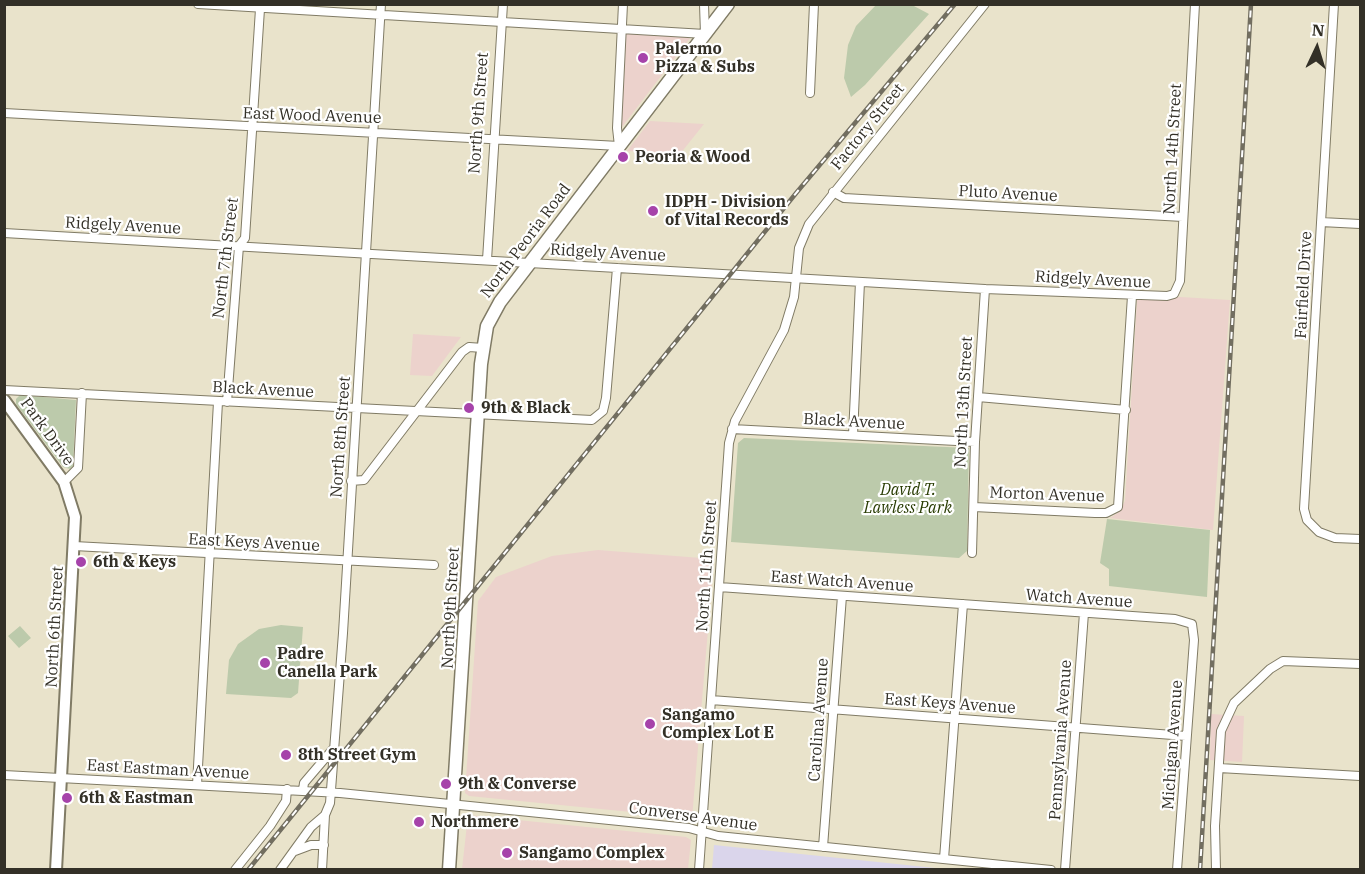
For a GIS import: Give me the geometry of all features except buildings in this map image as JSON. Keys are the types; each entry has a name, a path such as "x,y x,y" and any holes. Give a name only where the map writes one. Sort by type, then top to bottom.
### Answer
{"main road":[{"name":"North Peoria Road","path":"483,348 487,326 493,312 728,4"},
{"name":"North 9th Street","path":"449,870 483,348"},
{"name":"Park Drive","path":"4,400 64,482"},
{"name":"North 6th Street","path":"56,870 74,546 74,510 64,482"}],"street":[{"path":"198,4 705,34 704,4"},
{"name":"North 8th Street","path":"322,870 325,815 329,808 331,792 347,561 381,4"},
{"name":"North 9th Street","path":"487,260 503,4"},
{"path":"619,146 616,128 623,4"},
{"path":"810,93 814,4"},
{"name":"Factory Street","path":"795,278 799,248 805,230 985,4"},
{"name":"North 14th Street","path":"1174,294 1180,281 1195,4"},
{"name":"Fairfield Drive","path":"1334,4 1304,509 1307,520 1319,532 1335,538 1360,539"},
{"name":"North 7th Street","path":"197,785 209,554 238,246 245,238 260,9"},
{"name":"East Wood Avenue","path":"4,113 619,146"},
{"name":"Pluto Avenue","path":"833,192 844,198 1183,217"},
{"path":"1321,222 1360,224"},
{"name":"Ridgely Avenue","path":"4,233 985,289 1132,296 1174,294"},
{"name":"Black Avenue","path":"4,390 478,416 592,420 603,411 606,398 617,268"},
{"name":"North 11th Street","path":"699,870 732,429 746,396 784,330 792,304 795,278"},
{"path":"853,435 860,282"},
{"name":"North 13th Street","path":"972,553 975,442 985,289"},
{"path":"978,397 1126,410 1132,296"},
{"path":"351,482 364,480 462,352 469,347 483,348"},
{"path":"64,482 78,468 82,393"},
{"name":"Morton Avenue","path":"974,507 1106,513 1118,507 1126,410"},
{"name":"Black Avenue","path":"732,429 975,442"},
{"name":"East Keys Avenue","path":"74,546 434,565"},
{"name":"East Watch Avenue","path":"719,587 963,604"},
{"name":"Carolina Avenue","path":"823,847 842,596"},
{"path":"944,859 963,604"},
{"name":"Watch Avenue","path":"963,604 1175,619 1192,624"},
{"name":"Pennsylvania Avenue","path":"1065,870 1084,613"},
{"name":"Michigan Avenue","path":"1178,870 1194,640 1192,624"},
{"path":"1216,870 1219,768 1223,722 1234,703 1256,681 1286,660 1360,664"},
{"name":"East Keys Avenue","path":"711,700 1186,736"},
{"path":"303,790 304,783 333,748"},
{"path":"1219,768 1360,776"},
{"name":"East Eastman Avenue","path":"4,775 331,792"},
{"path":"235,870 285,803 287,789"},
{"name":"Converse Avenue","path":"331,792 689,828 702,833 1051,870"},
{"path":"279,870 310,826 325,815"},
{"path":"292,854 300,847 324,845"}],"shaded area":[{"path":"626,32 691,37 622,127 621,126"},
{"path":"650,121 704,124 680,154 627,151"},
{"path":"1181,297 1230,300 1213,530 1110,518 1119,512 1125,501 1137,300"},
{"path":"413,334 461,337 432,376 410,375"},
{"path":"598,550 714,559 692,818 469,796 465,793 478,601 496,577 552,556"},
{"path":"1211,714 1244,716 1242,762 1210,760"},
{"path":"468,815 686,837 691,840 688,869 462,869"},
{"path":"714,845 945,869 712,869"}],"green space":[{"path":"876,5 912,5 929,14 865,85 851,97 844,78 848,45 856,26"},
{"path":"20,395 76,400 73,466 70,469 63,467 16,404 16,399"},
{"name":"David T. Lawless Park","path":"744,438 969,448 967,551 959,558 731,542 738,443"},
{"path":"1107,519 1210,530 1207,597 1109,586 1109,569 1100,563"},
{"name":"Padre Canella Park","path":"281,625 303,627 298,693 291,698 226,694 229,660 238,644 259,629"},
{"path":"20,626 31,638 19,648 8,636"}],"railway":[{"path":"248,870 797,192 955,4"},
{"path":"1200,870 1251,4"}],"place":[{"name":"Palermo Pizza & Subs","path":"643,58"},
{"name":"Peoria & Wood","path":"623,157"},
{"name":"IDPH - Division of Vital Records","path":"653,211"},
{"name":"9th & Black","path":"469,408"},
{"name":"6th & Keys","path":"81,562"},
{"name":"Padre Canella Park","path":"265,663"},
{"name":"Sangamo Complex Lot E","path":"650,724"},
{"name":"8th Street Gym","path":"286,755"},
{"name":"9th & Converse","path":"446,784"},
{"name":"6th & Eastman","path":"67,798"},
{"name":"Northmere","path":"419,822"},
{"name":"Sangamo Complex","path":"507,853"}]}
